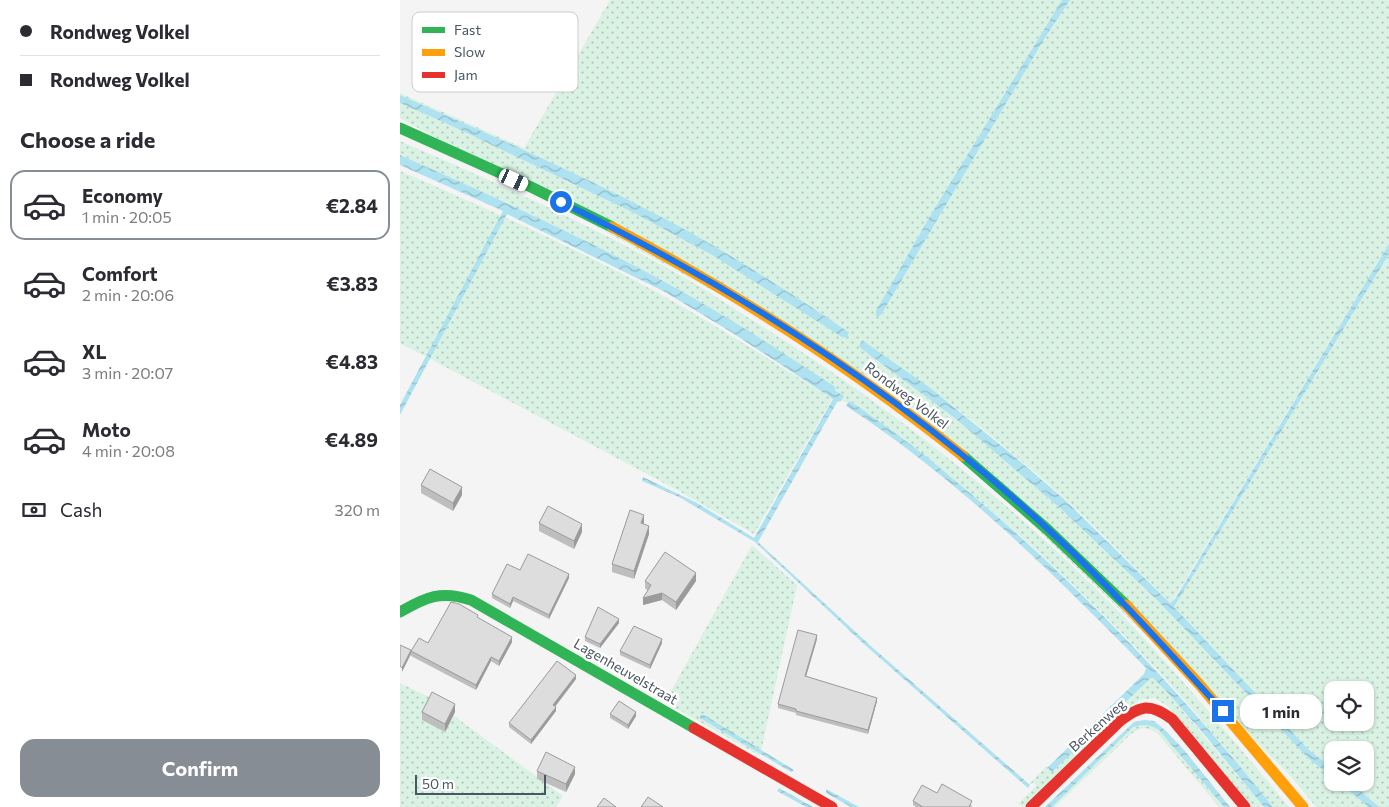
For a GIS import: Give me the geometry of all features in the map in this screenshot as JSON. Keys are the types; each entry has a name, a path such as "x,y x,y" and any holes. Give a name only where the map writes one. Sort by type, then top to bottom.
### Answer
{"main road":[{"name":"Rondweg Volkel","path":"400,128 607,224 740,300 804,340 913,417 1008,493 1051,532 1146,626 1248,739 1304,807"},
{"name":"Lagenheuvelstraat","path":"400,612 428,597 443,594 457,594 471,600 832,807"},
{"name":"Berkenweg","path":"1031,807 1120,721 1135,709 1144,707 1162,711 1172,719 1245,807"}],"green space":[{"path":"610,0 1062,0 930,216 876,311 881,315 1046,36 1070,0 1389,0 1389,244 1172,602 1169,602 1064,498 991,436 915,377 863,341 859,347 956,419 1061,509 1156,599 1308,758 1324,771 1324,791 1349,791 1369,807 1316,807 1287,772 896,392 400,118 400,103 454,127 632,212 849,332 770,280 613,192 400,95 400,93 524,148 557,92 578,92 578,55"},
{"path":"400,141 544,206 685,278 802,352 899,420 992,494 1080,573 1165,662 1289,807 1273,807 1178,693 1064,576 983,503 897,435 853,403 841,400 844,397 836,390 738,324 642,270 574,235 400,155"},
{"path":"400,171 532,230 628,277 704,319 832,399 754,534 679,491 400,343"},
{"path":"1389,254 1389,807 1379,807 1360,791 1374,791 1374,741 1324,741 1324,762 1309,750 1174,607"},
{"path":"752,545 797,585 760,756 665,702"},
{"path":"1151,678 1155,679 1166,691 1264,807 1250,807 1169,707 1155,698 1139,700 1023,807 1014,801 1019,803 1036,786 1034,782 1029,784 1047,766 1052,772"},
{"path":"400,683 427,696 563,796 556,807 400,807"},
{"path":"1141,724 1159,730 1224,807 1219,807 1157,733 1144,728 1131,734 1055,807 1052,807 1133,727"}],"water":[{"path":"1062,0 1070,0 1046,36 881,315 876,316 876,311 930,216"},
{"path":"400,95 579,176 684,229 767,278 849,332 847,338 842,337 712,255 632,212 400,103"},
{"path":"400,155 540,218 676,288 775,348 834,386 836,391 844,396 841,401 837,402 758,542 873,648 1030,785 1028,788 865,645 755,542 679,497 642,481 643,477 697,503 754,538 833,399 731,332 665,292 507,214 400,415 400,405 503,211 400,165"},
{"path":"1389,244 1389,254 1174,607 1309,750 1324,762 1324,771 1308,758 1156,599 1061,509 956,419 859,347 862,340 929,387 1014,456 1064,499 1170,603 1175,599"},
{"path":"849,401 938,466 1035,550 1077,590 1198,717 1273,807 1264,807 1203,733 1153,678 1052,772 1049,770 1048,767 1144,674 1146,668 1003,529 927,464 846,406"},
{"path":"700,715 704,715 794,770 791,772 700,718"},
{"path":"1154,721 1166,731 1184,750 1230,807 1224,807 1159,730 1143,725 1133,727 1052,807 1045,807 1134,722"},
{"path":"779,788 813,807 806,807 777,791"},
{"path":"826,789 859,807 851,807 826,793"},
{"path":"1349,791 1360,791 1379,807 1369,807"}],"building":[{"path":"430,469 462,487 453,503 421,485"},
{"path":"548,506 582,524 574,541 539,523"},
{"path":"630,510 644,515 641,523 649,526 634,571 612,564"},
{"path":"665,552 696,573 676,602 662,593 643,598 651,585 645,581"},
{"path":"528,554 569,574 549,615 513,597 510,604 492,594 507,564 520,570"},
{"path":"451,602 459,604 478,615 477,617 512,637 499,661 491,657 476,685 411,651 419,638 428,643"},
{"path":"598,607 619,619 600,644 585,637"},
{"path":"634,626 662,639 650,665 620,651"},
{"path":"798,630 817,635 805,676 877,698 868,730 796,711 796,709 778,704"},
{"path":"400,645 411,650 402,668 400,666"},
{"path":"557,661 576,675 553,705 556,707 531,740 509,723"},
{"path":"432,692 455,704 445,724 422,712"},
{"path":"619,701 636,712 628,725 610,714"},
{"path":"546,752 575,767 566,784 537,771"},
{"path":"942,784 972,801 969,807 923,807 913,801 922,785 937,793"},
{"path":"648,797 663,807 641,807"},
{"path":"604,798 616,807 597,807"}],"traffic: fast":[{"path":"400,128 531,187 612,227"},
{"path":"963,456 1048,530 1126,605"},
{"path":"400,612 418,602 442,595 471,600 694,728"}],"traffic: slow":[{"path":"612,227 704,278 793,333 879,392 963,456"},
{"path":"1126,605 1199,684 1303,807"}],"traffic: jam":[{"path":"1031,807 1120,721 1134,712 1146,708 1158,710 1172,719 1245,807"},
{"path":"694,728 832,807"}],"route":[{"path":"561,202 607,224 740,300 804,340 913,417 1008,493 1051,532 1146,626 1223,711"}]}
